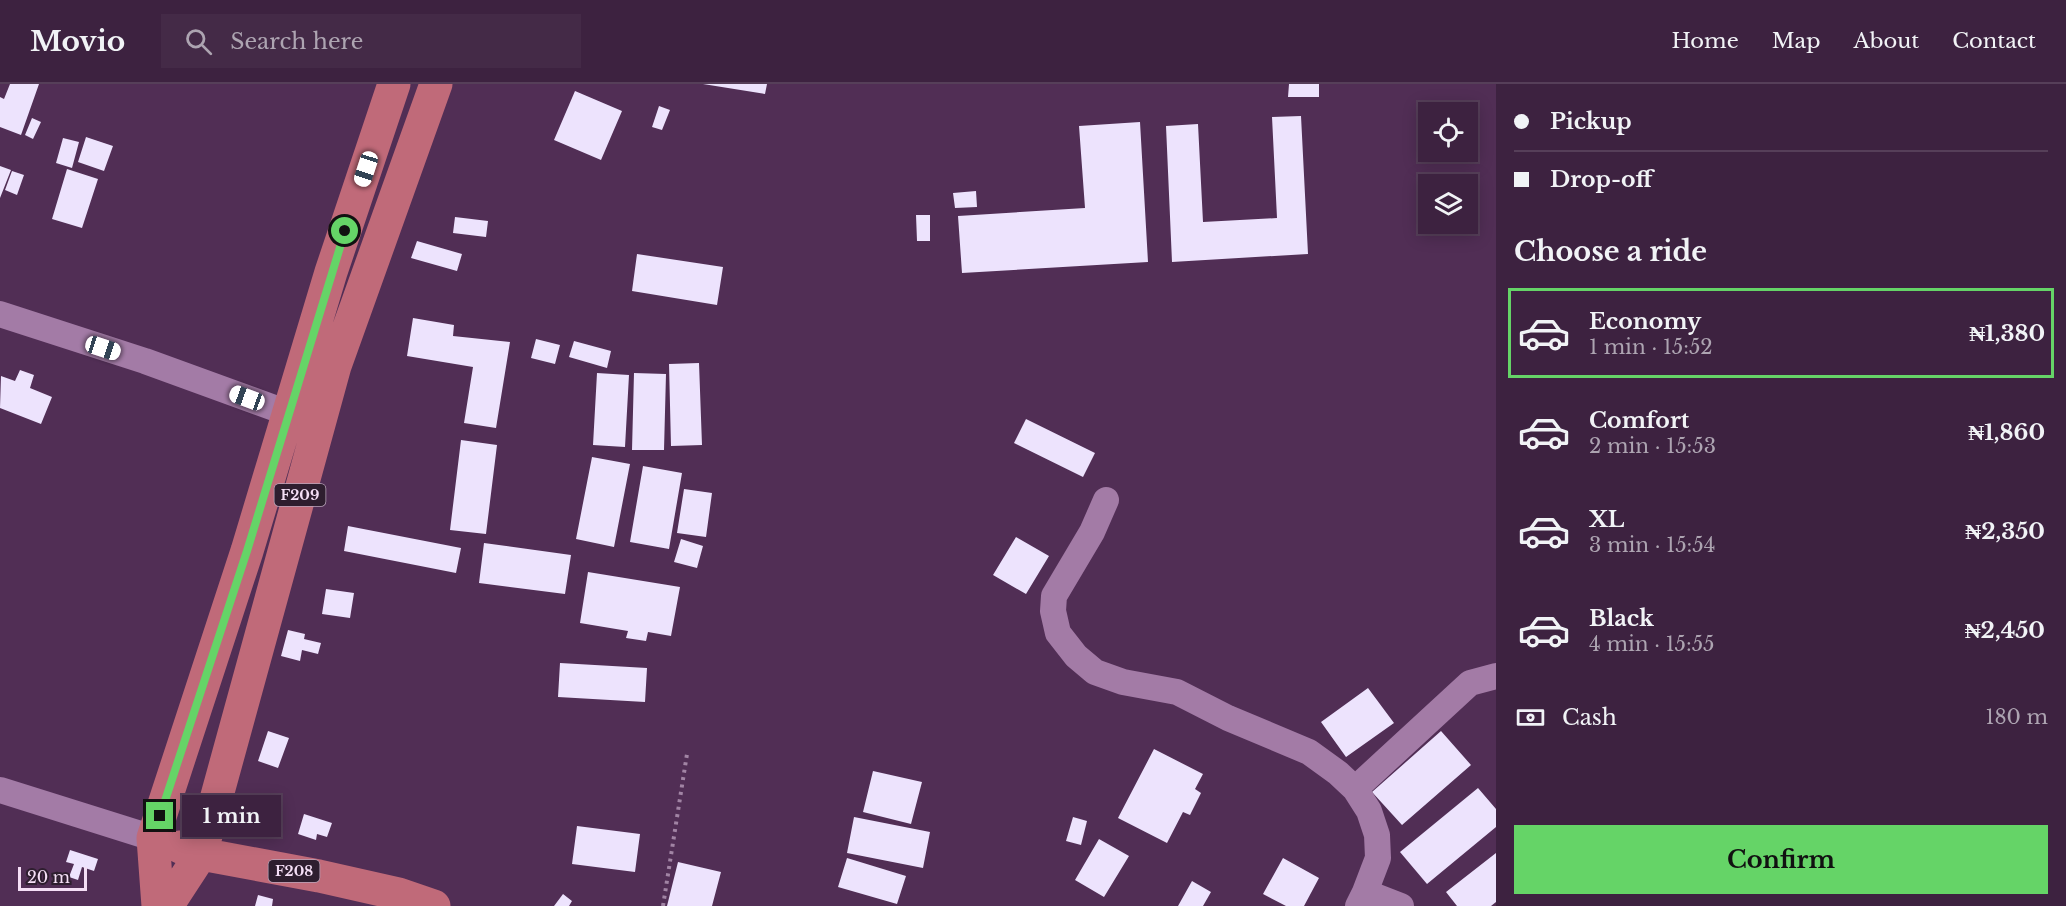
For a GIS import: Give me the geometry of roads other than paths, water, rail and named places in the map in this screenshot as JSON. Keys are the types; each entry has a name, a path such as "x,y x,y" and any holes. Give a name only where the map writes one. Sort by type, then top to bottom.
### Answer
{"main road":[{"name":"F209","path":"158,906 153,838 247,551 288,412 394,84"},
{"name":"F209","path":"167,906 201,854 335,366 436,84"},
{"name":"F208","path":"153,838 201,854 319,876 399,894 434,906"}],"street":[{"path":"0,314 145,361 288,412"},
{"path":"1106,500 1092,532 1054,596 1053,611 1058,633 1076,656 1095,672 1123,682 1177,692 1228,718 1309,752 1338,773 1354,789 1369,811 1377,835 1378,858 1362,899 1401,906"},
{"path":"1354,789 1470,683 1496,676"},
{"path":"0,790 153,838"}]}
